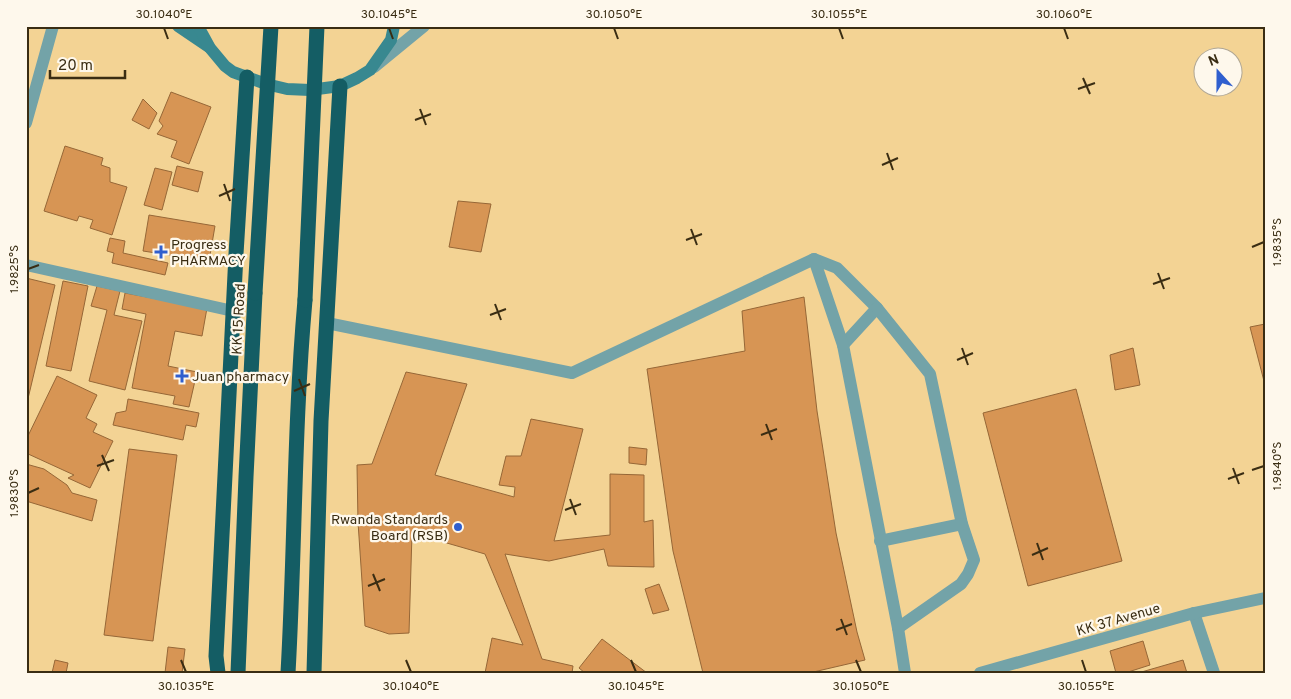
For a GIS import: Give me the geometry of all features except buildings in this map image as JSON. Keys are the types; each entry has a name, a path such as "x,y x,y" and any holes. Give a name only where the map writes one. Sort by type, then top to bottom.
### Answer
{"highway":[{"name":"KK 15 Road","path":"238,673 255,294 271,26"},
{"path":"288,673 294,502 317,26"},
{"path":"218,673 216,656 233,310 247,77"},
{"path":"316,672 321,421 340,86"}],"main road":[{"path":"178,26 210,48"},
{"path":"198,26 210,48 225,66 233,72 266,84 287,89 310,90 340,86 370,70 391,40 394,26"}],"street":[{"path":"26,123 53,26"},
{"path":"370,70 424,26"},
{"path":"327,323 572,373 814,259 837,268 877,308 930,374 962,524 974,560 961,584 898,628"},
{"path":"814,259 843,345 905,673"},
{"path":"26,265 233,310"},
{"path":"843,345 877,308"},
{"path":"880,541 962,524"},
{"name":"KK 37 Avenue","path":"980,673 1194,613 1265,598"},
{"path":"1194,613 1214,673"}],"place":[{"name":"Progress PHARMACY","path":"161,252"},
{"name":"Juan pharmacy","path":"182,376"},
{"name":"Rwanda Standards Board (RSB)","path":"458,527"}]}
